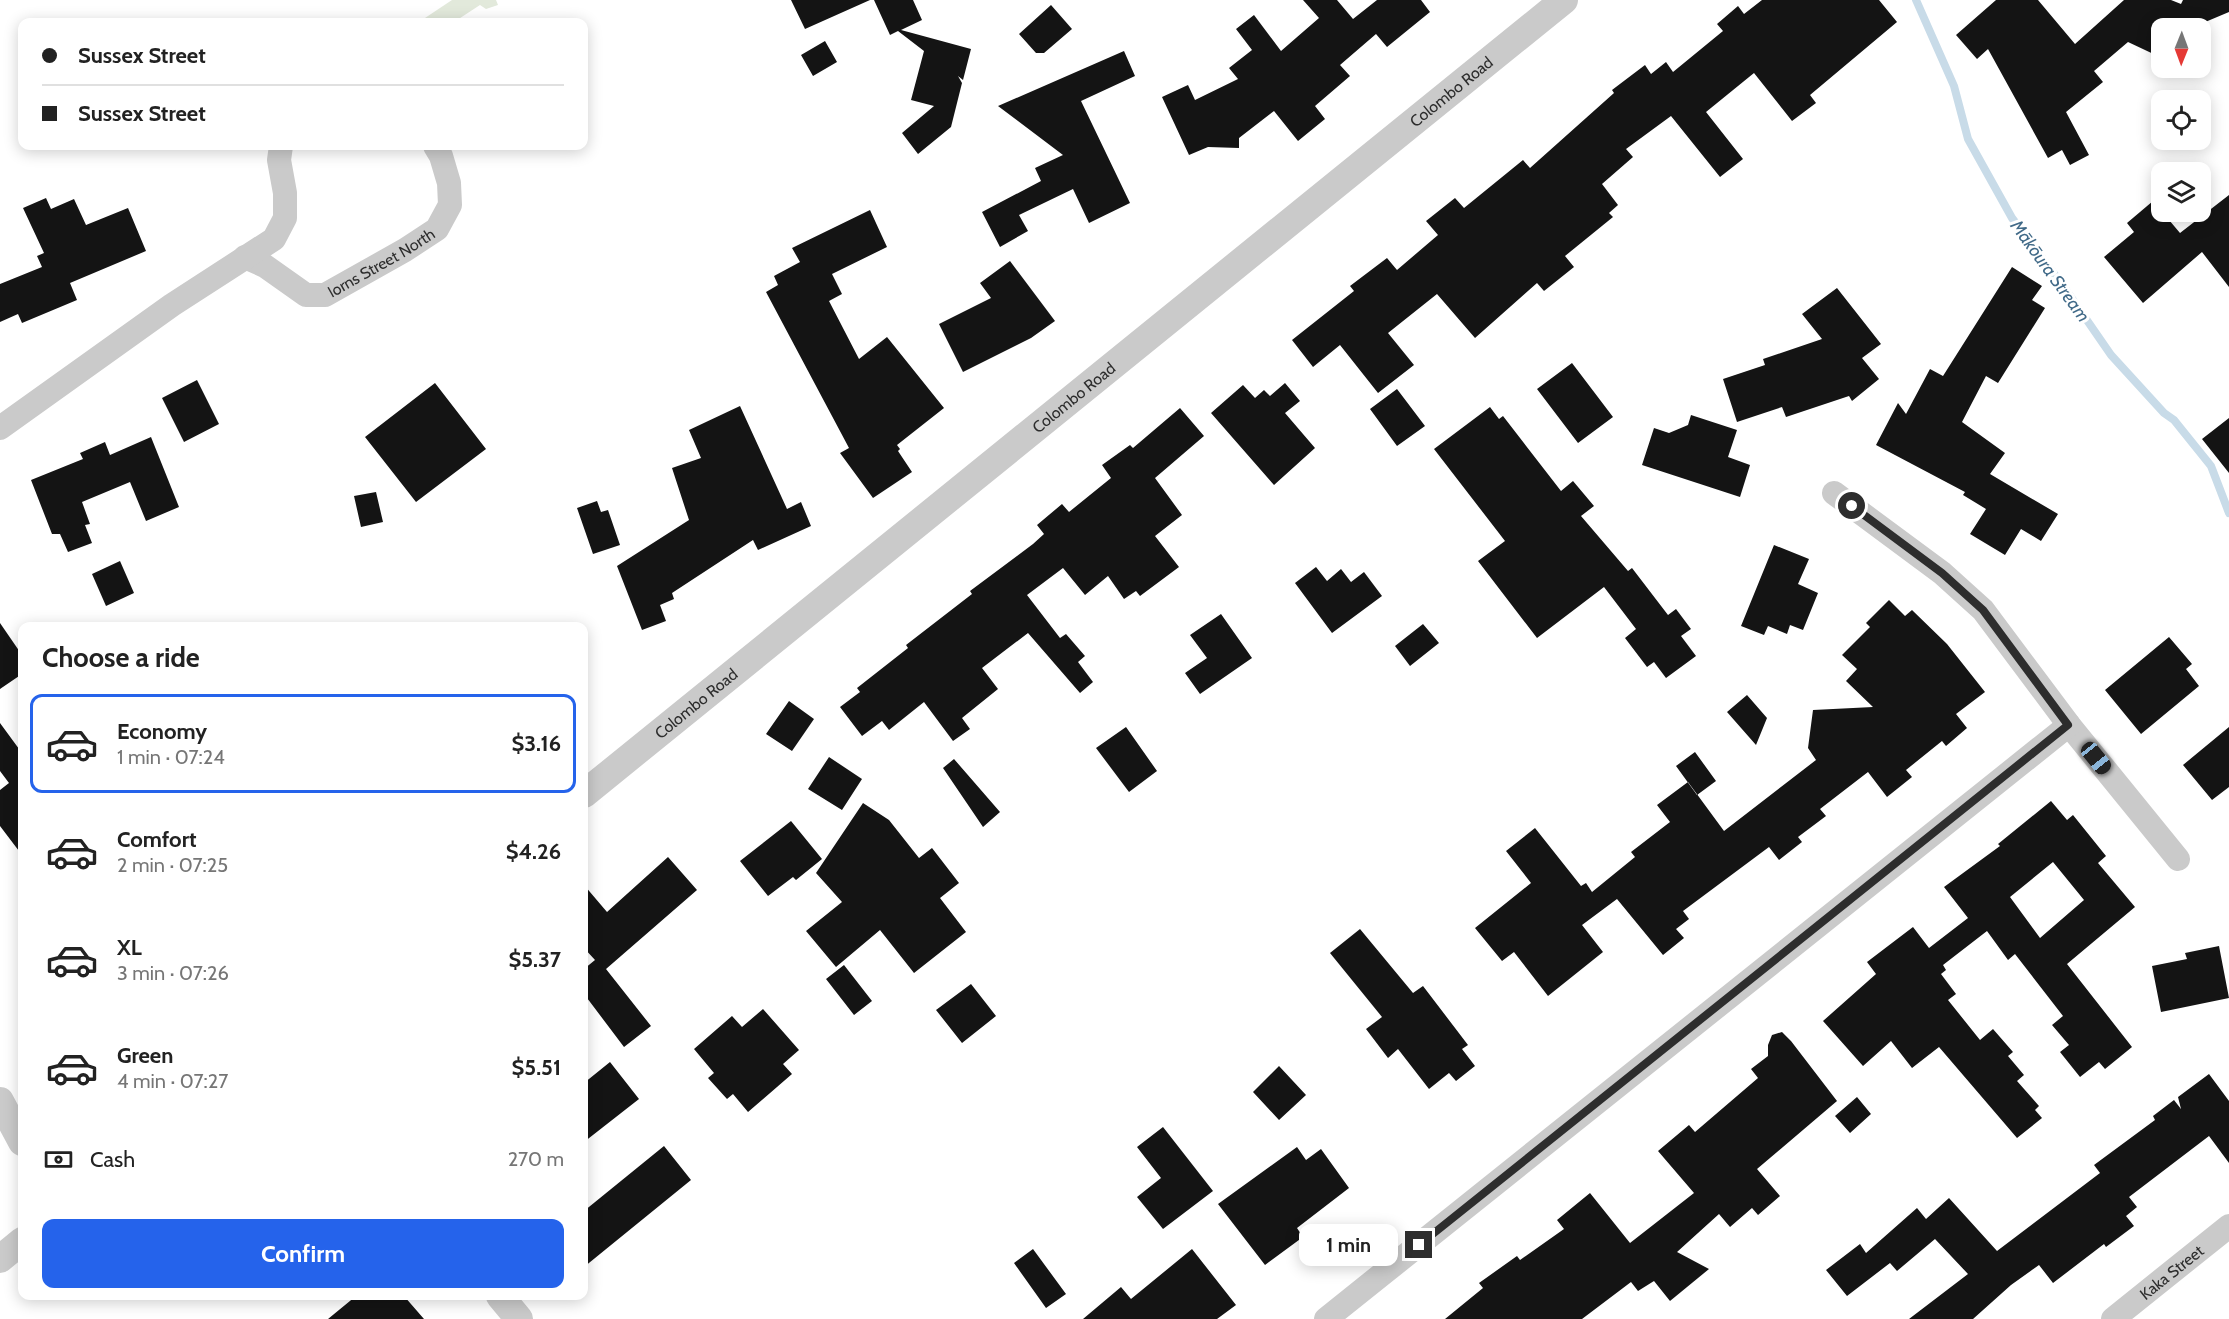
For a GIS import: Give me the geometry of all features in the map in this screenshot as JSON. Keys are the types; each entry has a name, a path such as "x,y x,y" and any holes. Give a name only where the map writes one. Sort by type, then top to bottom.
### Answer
{"street":[{"name":"Colombo Road","path":"588,791 1564,0"},
{"path":"0,428 172,305 274,239 285,218 285,193 279,160 280,150"},
{"name":"Iorns Street North","path":"245,257 265,266 306,295 325,295 405,250 437,229 450,205 449,183 437,150"},
{"path":"1834,493 1942,573 1983,610 2068,725 2178,859"},
{"path":"1326,1319 2068,725"},
{"path":"0,1101 18,1135"},
{"name":"Kaka Street","path":"2113,1319 2229,1226"},
{"path":"0,1259 18,1244"},
{"path":"503,1300 519,1319"}],"shaded area":[{"path":"452,0 496,0 498,5 486,9 480,5 460,18 425,18"}],"building":[{"path":"791,0 870,0 805,29"},
{"path":"874,0 913,0 922,20 901,30 971,49 963,80 958,76 962,83 951,127 918,154 902,133 934,106 911,100 924,51 898,31 890,35"},
{"path":"1303,0 1337,0 1353,19 1377,0 1421,0 1430,12 1387,47 1376,34 1340,65 1350,76 1315,106 1325,119 1298,141 1274,111 1239,138 1239,148 1208,147 1189,155 1162,97 1188,85 1195,100 1238,79 1229,68 1252,50 1236,29 1254,15 1281,51 1319,18"},
{"path":"1762,0 1879,0 1897,22 1810,95 1816,103 1792,121 1754,73 1706,112 1743,159 1720,177 1671,116 1626,149 1633,157 1602,184 1618,205 1609,213 1613,217 1565,256 1574,267 1544,291 1537,283 1475,338 1437,294 1388,333 1414,365 1378,393 1340,345 1313,367 1292,340 1354,291 1350,286 1387,258 1397,270 1438,235 1426,221 1455,198 1464,208 1523,160 1530,168 1614,93 1612,90 1645,65 1651,74 1666,62 1673,72 1723,31 1717,24 1738,6 1744,14"},
{"path":"1996,0 2038,0 2075,44 2124,0 2171,0 2181,4 2183,0 2229,0 2229,12 2211,20 2151,18 2151,53 2128,42 2094,71 2103,82 2066,112 2089,155 2070,165 2062,150 2048,158 1988,49 1977,59 1956,35"},
{"path":"1051,5 1072,29 1044,53 1036,53 1019,34"},
{"path":"825,41 837,62 813,76 801,55"},
{"path":"1124,51 1135,76 1081,101 1130,203 1089,223 1073,189 1019,215 1028,231 1000,247 982,212 1041,181 1035,168 1063,155 998,106"},
{"path":"2229,195 2229,287 2202,252 2143,303 2104,257 2134,232 2127,223 2151,203 2151,222 2171,222 2180,233 2194,222 2211,222 2211,209"},
{"path":"46,198 51,209 74,199 86,225 128,208 146,251 70,283 77,300 22,323 18,314 0,322 0,284 42,267 37,256 44,253 23,208"},
{"path":"870,210 887,247 832,274 842,294 829,301 859,359 887,337 944,408 897,445 900,449 898,451 912,472 873,498 840,453 849,448 766,292 778,285 774,276 800,262 792,248"},
{"path":"1010,261 1055,321 1031,338 963,372 939,324 991,298 980,283"},
{"path":"2012,267 2042,286 2032,300 2045,308 1998,383 1986,376 1962,422 2005,453 1990,474 2058,514 2041,541 2021,529 2005,555 1970,534 1986,509 1963,495 1965,492 1876,445 1898,403 1906,414 1930,369 1943,376"},
{"path":"1837,288 1881,344 1862,358 1879,379 1852,401 1849,396 1786,417 1782,407 1737,422 1723,379 1765,365 1763,359 1822,339 1802,314"},
{"path":"1572,363 1613,417 1578,443 1537,389"},
{"path":"197,380 219,424 184,442 162,398"},
{"path":"435,383 486,449 416,502 365,437"},
{"path":"1285,383 1300,401 1285,413 1315,448 1274,485 1211,413 1243,385 1255,398 1264,390 1270,396"},
{"path":"1397,389 1425,426 1397,446 1370,409"},
{"path":"740,406 787,509 801,502 811,526 758,550 753,540 672,593 674,599 660,605 666,621 642,630 617,566 689,520 672,468 701,458 689,430"},
{"path":"1490,407 1499,419 1503,416 1561,491 1573,481 1594,506 1581,516 1628,571 1632,568 1668,615 1676,609 1691,629 1681,636 1696,656 1666,678 1654,662 1647,667 1625,638 1636,629 1604,587 1537,638 1478,561 1505,541 1434,449"},
{"path":"1180,408 1204,436 1155,478 1182,515 1155,536 1179,567 1140,596 1136,591 1124,599 1108,576 1085,595 1063,568 1027,595 1060,638 1066,634 1085,656 1078,662 1093,682 1080,693 1028,633 982,668 998,689 962,718 970,729 953,741 924,702 889,730 882,721 862,736 840,707 860,692 857,688 908,648 906,645 972,594 970,591 1033,544 1044,534 1037,525 1062,504 1069,512 1111,478 1102,465 1130,445 1133,448"},
{"path":"1691,415 1737,430 1728,457 1750,465 1740,497 1642,465 1654,428 1669,433 1688,425"},
{"path":"2229,418 2229,473 2202,439"},
{"path":"151,437 179,507 146,521 130,482 82,502 90,524 85,525 92,543 68,552 60,534 52,534 31,480 83,459 80,453 105,442 110,455"},
{"path":"376,492 383,522 361,527 354,496"},
{"path":"597,501 601,512 608,510 620,545 593,554 577,508"},
{"path":"1774,545 1809,559 1798,584 1818,593 1803,630 1790,625 1787,634 1768,626 1764,635 1741,626"},
{"path":"120,561 134,593 106,606 92,574"},
{"path":"1316,567 1327,581 1341,569 1351,582 1364,572 1382,596 1332,633 1295,583"},
{"path":"1889,600 1905,616 1912,610 1947,644 1985,692 1956,714 1967,728 1946,746 1942,741 1906,770 1912,777 1887,797 1868,772 1820,809 1826,816 1798,837 1802,842 1779,860 1769,847 1683,911 1689,919 1676,929 1684,938 1663,955 1617,899 1582,925 1603,952 1548,996 1514,952 1502,961 1475,928 1531,883 1506,851 1535,828 1581,886 1586,883 1592,892 1635,857 1631,852 1670,822 1657,805 1688,782 1724,831 1816,760 1808,748 1813,710 1873,707 1846,681 1857,669 1842,655 1870,627 1866,623"},
{"path":"1221,614 1252,658 1200,694 1185,673 1207,658 1190,635"},
{"path":"0,623 18,649 18,677 0,689"},
{"path":"1423,624 1439,643 1410,666 1395,646"},
{"path":"2169,637 2192,664 2186,669 2199,686 2141,734 2105,690"},
{"path":"1747,695 1767,718 1756,745 1727,712"},
{"path":"789,701 814,719 792,751 766,734"},
{"path":"0,723 18,748 18,850 0,826 0,790 9,783 0,771"},
{"path":"1126,727 1157,771 1129,792 1096,748"},
{"path":"2229,727 2229,787 2212,800 2183,765"},
{"path":"1695,752 1716,781 1697,795 1676,766"},
{"path":"829,757 862,779 842,810 808,789"},
{"path":"954,759 1000,812 983,827 943,768"},
{"path":"2051,801 2067,820 2073,815 2106,856 2098,863 2135,907 2067,964 2132,1047 2105,1069 2099,1062 2080,1077 2060,1052 2069,1045 2052,1025 2063,1016 2015,954 2008,960 1987,931 1943,965 1946,970 1941,974 1956,994 1948,1000 1980,1040 1993,1029 2013,1052 2008,1056 2024,1075 2017,1081 2039,1106 2035,1110 2042,1118 2017,1138 1939,1047 1912,1068 1891,1041 1863,1066 1823,1021 1876,974 1867,962 1913,927 1929,948 1968,918 1944,887 2000,846 1998,844","holes":["2053,862 2084,900 2040,938 2010,897"]},
{"path":"863,803 889,820 919,858 932,848 959,883 940,898 966,932 914,973 880,930 836,967 806,931 842,902 816,873"},
{"path":"791,821 822,859 796,880 793,877 768,896 740,861"},
{"path":"668,857 697,890 606,969 651,1026 624,1047 588,999 588,966 595,960 588,952 588,890 607,912"},
{"path":"1360,929 1413,993 1423,986 1468,1045 1462,1049 1475,1066 1456,1081 1449,1073 1429,1089 1398,1049 1388,1058 1366,1029 1382,1017 1330,953"},
{"path":"2219,946 2229,998 2161,1012 2152,966 2187,959 2185,953"},
{"path":"844,965 872,1001 854,1015 826,979"},
{"path":"971,984 996,1016 962,1043 936,1010"},
{"path":"763,1009 799,1050 783,1064 792,1074 748,1112 733,1094 727,1099 708,1078 714,1073 694,1049 732,1016 742,1027"},
{"path":"1782,1032 1837,1101 1757,1169 1780,1196 1758,1215 1752,1208 1730,1227 1719,1214 1677,1252 1709,1269 1670,1301 1654,1281 1638,1291 1631,1282 1582,1319 1445,1319 1483,1288 1479,1283 1517,1256 1520,1260 1564,1229 1557,1220 1590,1193 1630,1243 1694,1193 1658,1151 1689,1125 1695,1132 1758,1078 1751,1069 1768,1056 1768,1045 1772,1035"},
{"path":"610,1062 639,1099 588,1139 588,1080"},
{"path":"1279,1066 1306,1095 1279,1120 1253,1092"},
{"path":"2209,1074 2229,1101 2229,1163 2209,1136 2129,1197 2137,1207 2126,1216 2134,1226 2106,1247 2104,1244 2053,1283 2039,1265 2011,1285 1973,1319 1909,1319 1968,1274 1935,1239 1897,1271 1890,1263 1847,1296 1826,1270 1860,1244 1866,1253 1917,1208 1926,1219 1949,1198 1997,1251 2100,1173 2094,1165 2155,1120 2153,1116 2174,1100 2181,1109 2178,1097"},
{"path":"1857,1097 1871,1114 1850,1133 1835,1116"},
{"path":"1163,1127 1213,1191 1163,1229 1137,1197 1161,1178 1137,1147"},
{"path":"664,1146 691,1180 588,1264 588,1208"},
{"path":"1297,1147 1306,1160 1321,1149 1349,1188 1297,1228 1303,1237 1265,1265 1218,1204"},
{"path":"1033,1249 1066,1294 1046,1308 1014,1263"},
{"path":"1192,1249 1236,1305 1217,1319 1083,1319 1121,1287 1131,1299"},
{"path":"351,1300 407,1300 424,1319 328,1319"}],"waterway":[{"name":"Mākōura Stream","path":"1916,0 1954,86 1968,139 2012,218 2111,355 2164,413 2174,420 2211,466 2229,513"}],"route":[{"path":"1419,1245 2068,725 2009,642 1983,610 1942,573 1852,506"}]}
